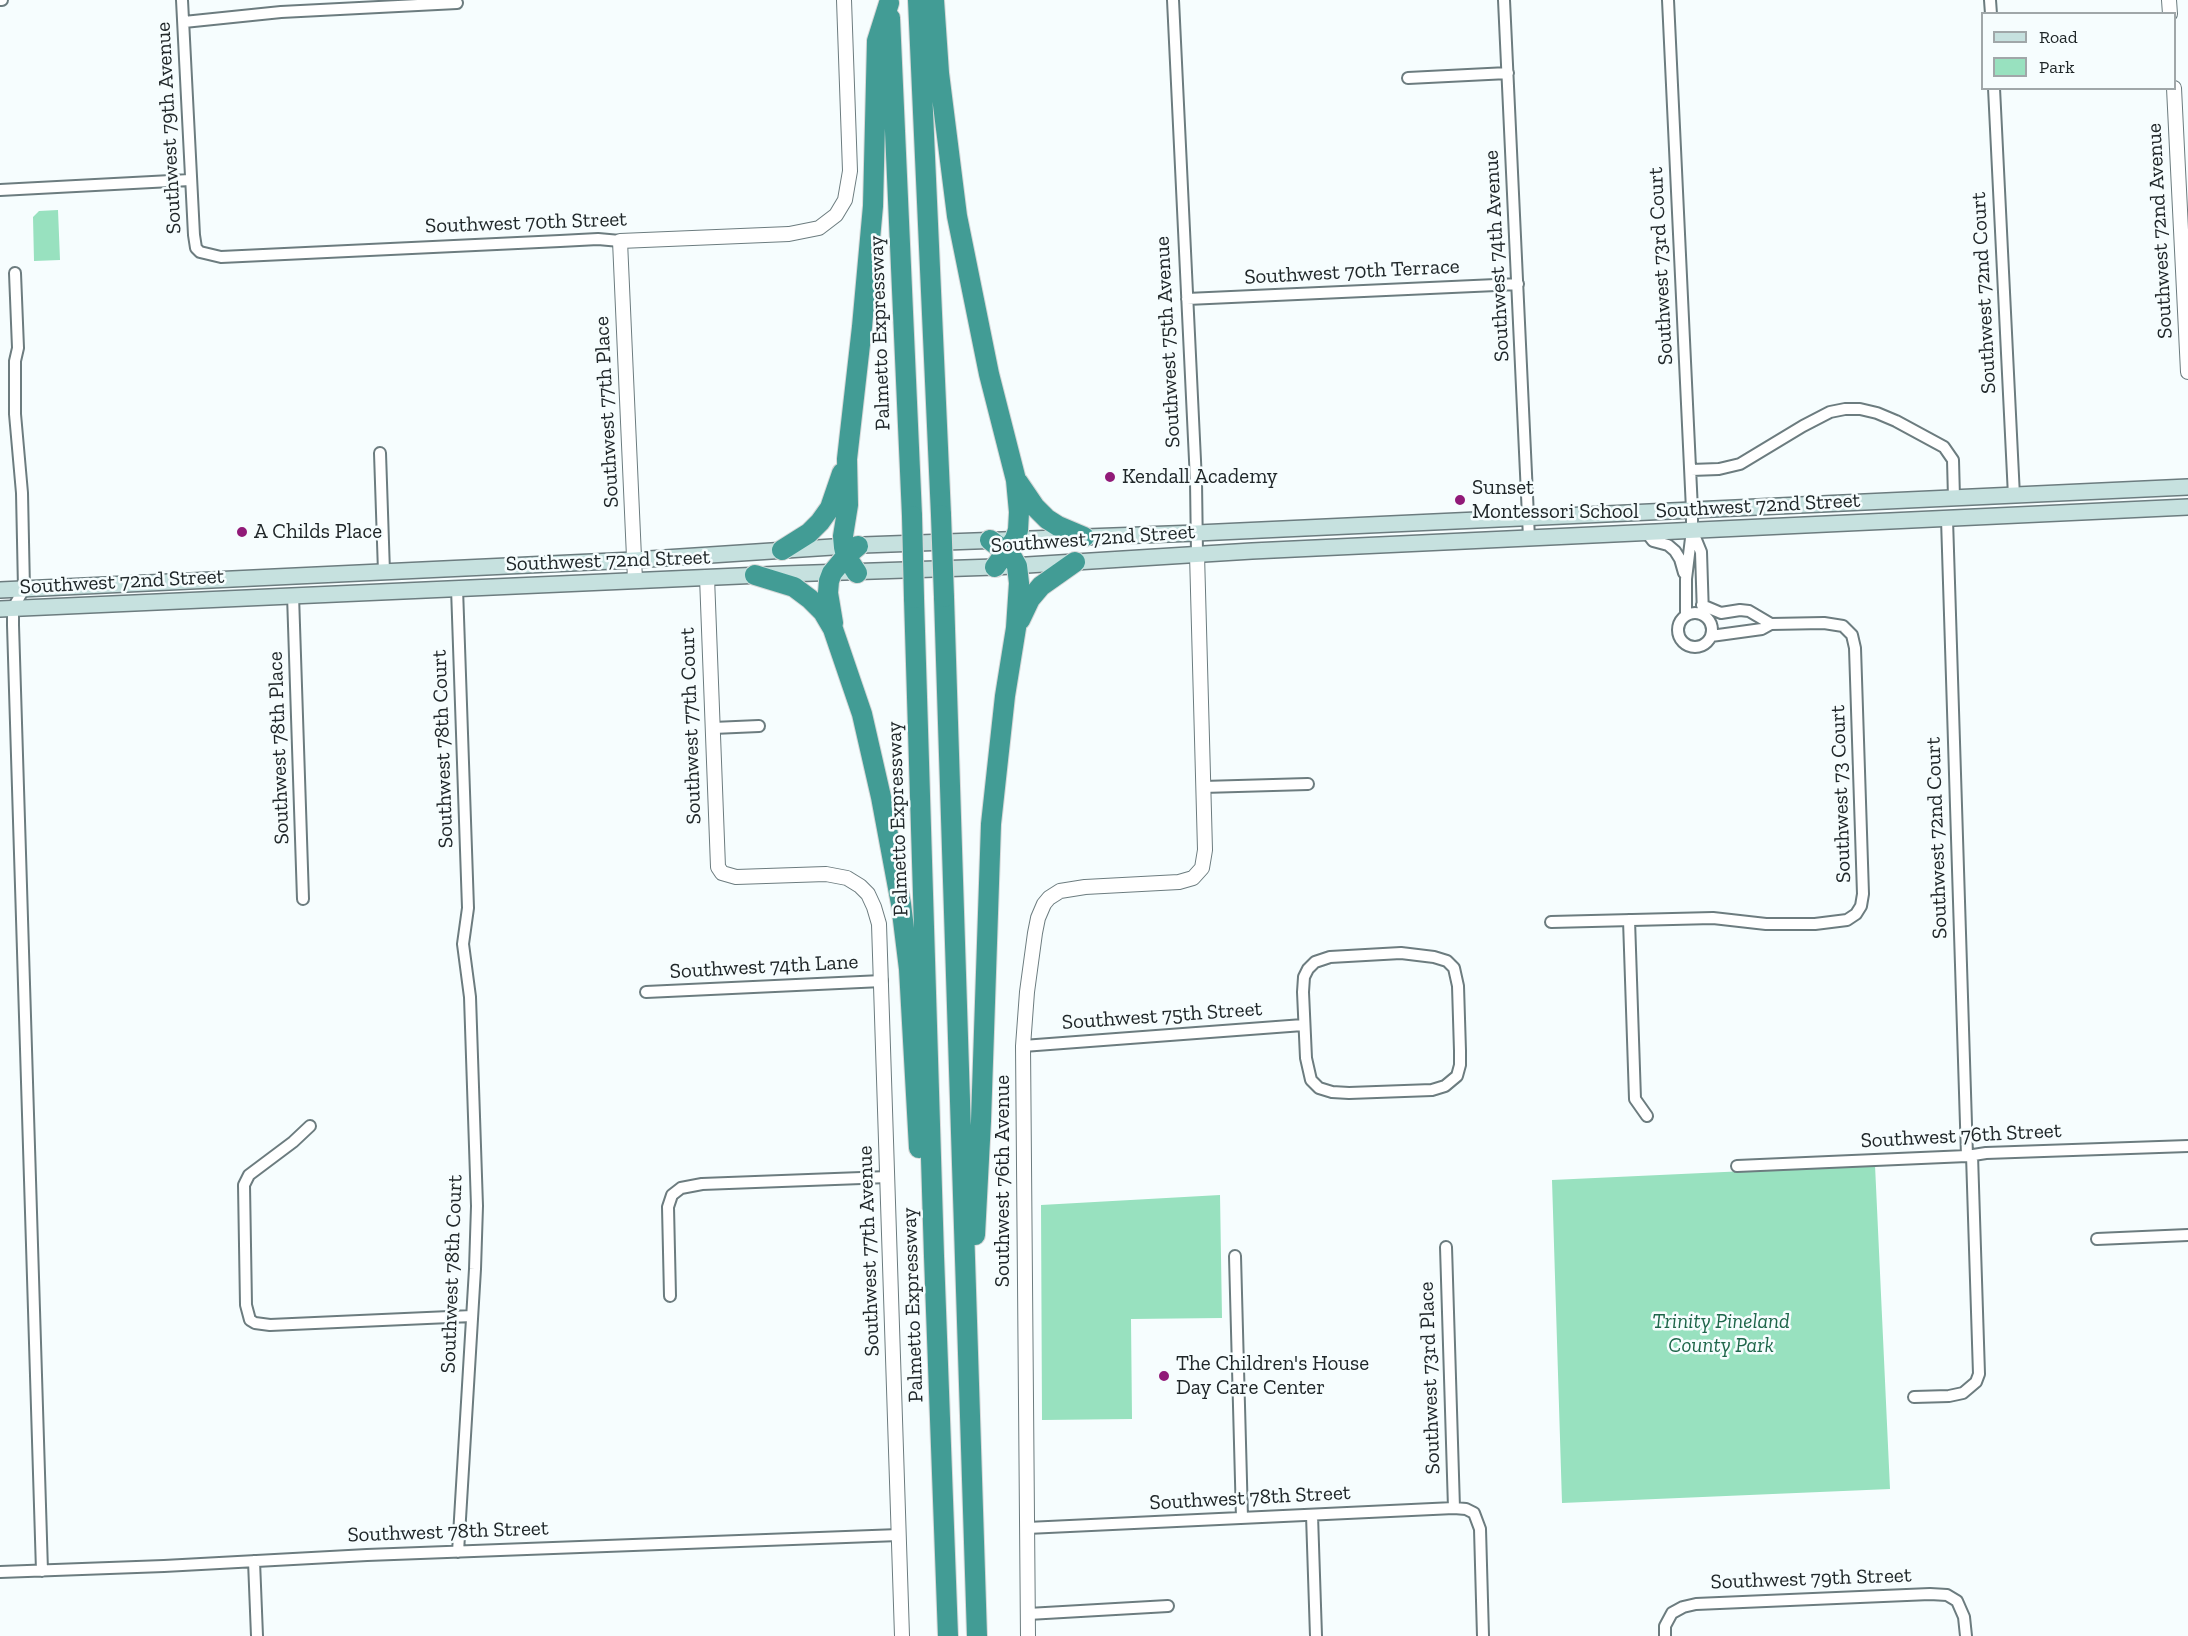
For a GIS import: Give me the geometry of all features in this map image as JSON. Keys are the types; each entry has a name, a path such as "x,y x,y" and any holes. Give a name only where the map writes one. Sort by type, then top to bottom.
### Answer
{"highway":[{"path":"918,0 944,597 977,1636"},
{"path":"934,0 941,92 957,216 983,344 1016,480 1019,520 1007,549 995,567"},
{"path":"857,573 843,536 848,505 847,459 873,206 877,41 889,2"},
{"name":"Palmetto Expressway","path":"889,2 912,516 948,1636"},
{"path":"782,550 809,533 826,515 847,459"},
{"path":"1016,480 1035,507 1047,519 1084,537"},
{"path":"964,1250 976,1234 991,824 1005,696 1016,628 1018,583 1007,549"},
{"path":"850,550 832,573 828,593 833,628 862,714 897,880 909,969 922,1203 934,1256"},
{"path":"1016,628 1035,593 1046,581 1075,562"},
{"path":"755,575 787,584 800,591 823,612 833,628"}],"main road":[{"name":"Southwest 72nd Street","path":"0,590 634,560 782,550 1007,549 1084,537 1197,534 2188,487"},
{"path":"1927,519 1947,506 1954,498"},
{"name":"Southwest 72nd Street","path":"1007,549 1075,562 1197,554 2188,507"},
{"path":"1382,525 1383,545"},
{"path":"707,555 707,578"},
{"name":"Southwest 72nd Street","path":"6,609 635,580 995,567"},
{"path":"457,568 457,588"}],"street":[{"name":"Southwest 79th Avenue","path":"182,0 193,226 195,244 201,252"},
{"name":"Southwest 70th Street","path":"201,252 221,257 523,242 598,239 620,241 798,233 824,225 836,215 843,204 848,188 850,165 844,0"},
{"name":"Southwest 75th Avenue","path":"1173,0 1197,534 1204,862"},
{"name":"Southwest 74th Avenue","path":"1504,0 1529,538"},
{"name":"Southwest 73rd Court","path":"1668,0 1692,530"},
{"path":"184,22 281,12 457,3"},
{"path":"1408,78 1508,73"},
{"name":"Southwest 72nd Court","path":"1994,90 2014,496"},
{"name":"Southwest 72nd Avenue","path":"2174,90 2188,372"},
{"path":"0,190 190,180"},
{"name":"Southwest 77th Place","path":"620,241 635,580"},
{"path":"15,273 18,348 15,361 15,414 22,494 24,588 6,609 42,1571"},
{"name":"Southwest 70th Terrace","path":"1187,299 1518,284"},
{"path":"1691,470 1740,464 1793,431 1830,412 1860,409 1896,421 1948,450 1954,464 1954,498"},
{"path":"380,453 384,572"},
{"name":"Southwest 72nd Court","path":"1914,1397 1957,1395 1968,1391 1976,1382 1980,1365 1969,1156 1947,519"},
{"path":"1686,579 1689,571 1688,551 1692,530"},
{"path":"1646,532 1653,541 1668,545 1680,559 1686,579 1686,615 1677,627 1678,636 1689,646 1699,646 1708,641 1711,636 1711,624 1702,610 1701,552 1692,530"},
{"name":"Southwest 77th Court","path":"707,578 718,867 722,873 736,877 826,874 847,878"},
{"name":"Southwest 78th Court","path":"457,588 468,908 470,950 475,975 470,997 477,1206 458,1552"},
{"name":"Southwest 78th Place","path":"293,595 303,899"},
{"path":"1686,615 1702,610 1721,613 1740,610 1750,612 1751,630"},
{"name":"Southwest 73 Court","path":"1750,612 1771,624"},
{"name":"Southwest 73 Court","path":"1629,920 1713,918 1786,925 1839,922 1856,914 1861,906 1863,894 1854,640 1847,628 1838,624 1771,624 1762,629 1711,636"},
{"path":"712,728 759,726"},
{"path":"1203,787 1308,784"},
{"name":"Southwest 76th Avenue","path":"1028,1636 1023,1046 1035,933 1040,914 1048,898 1060,891 1076,887 1189,881 1200,872 1204,862"},
{"name":"Southwest 77th Avenue","path":"847,878 864,890 876,911 880,931 902,1636"},
{"path":"1551,922 1629,920 1635,1099 1647,1116"},
{"path":"1409,953 1426,955 1447,961 1454,968 1458,986 1460,1065 1456,1076 1445,1086 1432,1090 1349,1094 1323,1089 1315,1084 1310,1075 1303,1025 1304,977 1308,969 1318,960 1335,956 1409,953"},
{"name":"Southwest 74th Lane","path":"646,992 882,981"},
{"name":"Southwest 75th Street","path":"1023,1046 1303,1025"},
{"path":"310,1126 293,1142 249,1175 243,1188 246,1305 250,1320 270,1325 472,1316"},
{"name":"Southwest 76th Street","path":"1737,1166 1969,1156 1986,1153 2188,1146"},
{"path":"670,1296 667,1212 672,1195 681,1188 696,1184 888,1177"},
{"path":"2097,1239 2188,1235"},
{"name":"Southwest 73rd Place","path":"1446,1247 1454,1508"},
{"path":"1235,1256 1242,1518"},
{"name":"Southwest 78th Street","path":"1027,1528 1466,1509 1474,1513 1479,1523 1483,1636"},
{"path":"1312,1515 1316,1636"},
{"name":"Southwest 78th Street","path":"0,1572 898,1535"},
{"path":"254,1561 257,1636"},
{"name":"Southwest 79th Street","path":"1665,1636 1665,1626 1672,1613 1683,1607 1703,1603 1942,1594 1953,1598 1963,1612 1966,1636"},
{"path":"1028,1614 1168,1606"}],"green space":[{"path":"58,210 60,260 34,261 33,217 39,211"},
{"name":"Trinity Pineland County Park","path":"1875,1165 1890,1489 1562,1503 1552,1180"},
{"path":"1220,1195 1222,1318 1131,1319 1132,1419 1042,1420 1041,1205"}],"place":[{"name":"Kendall Academy","path":"1110,477"},
{"name":"Sunset Montessori School","path":"1460,500"},
{"name":"A Childs Place","path":"242,532"},
{"name":"The Children's House Day Care Center","path":"1164,1376"}]}
